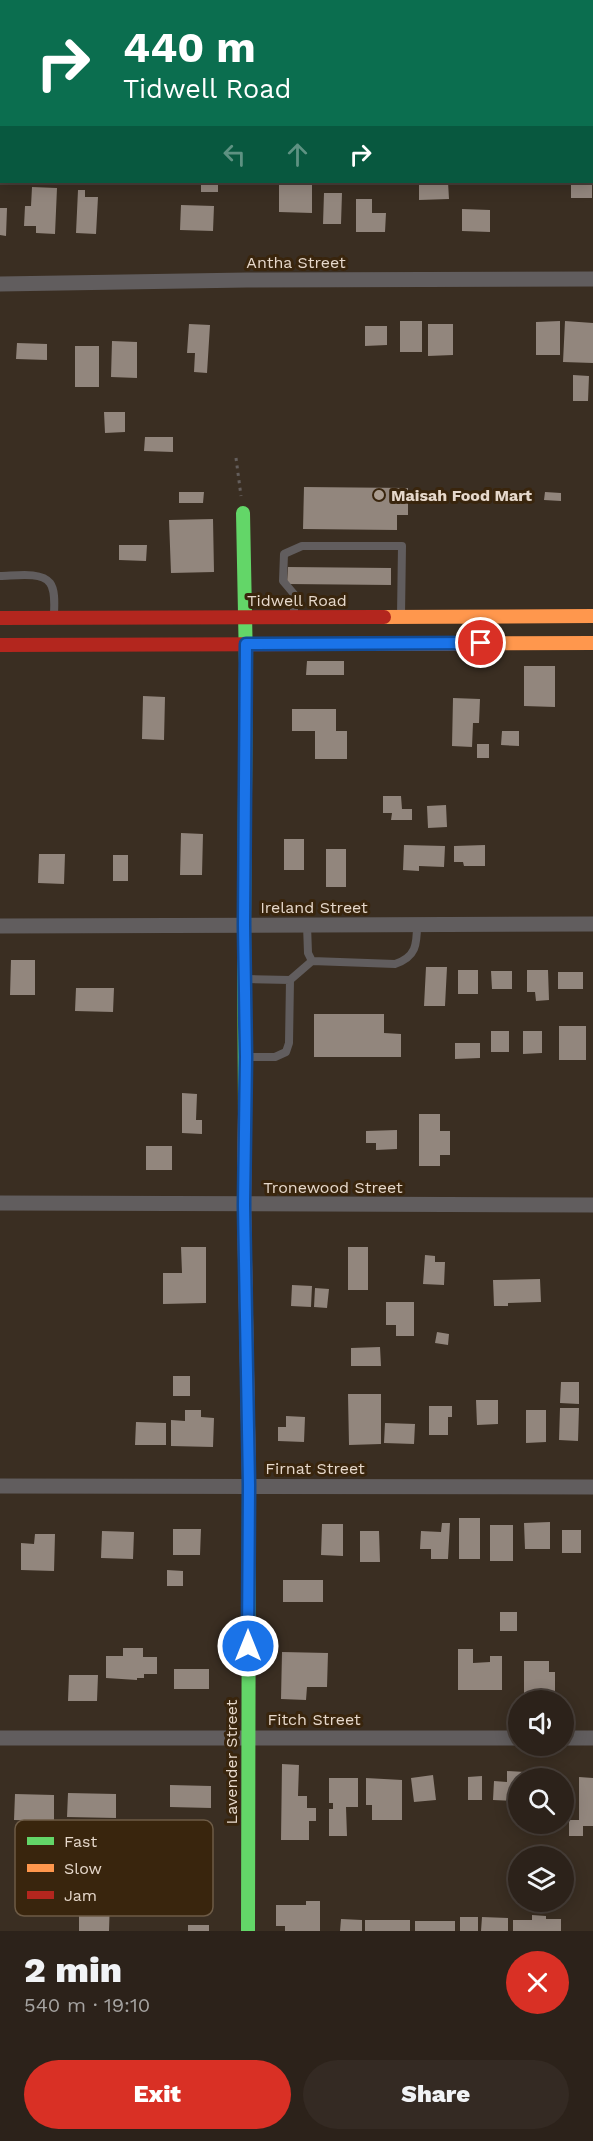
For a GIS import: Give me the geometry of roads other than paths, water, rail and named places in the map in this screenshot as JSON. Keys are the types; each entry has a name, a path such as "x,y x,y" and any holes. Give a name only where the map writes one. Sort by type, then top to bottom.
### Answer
{"street":[{"name":"Antha Street","path":"0,284 248,280 593,279"},
{"name":"Lavender Street","path":"243,513 246,644 244,1205 249,1485 248,1931"},
{"path":"528,616 528,643"},
{"name":"Tidwell Road","path":"0,618 593,616"},
{"path":"54,617 55,645"},
{"path":"0,645 593,643"},
{"name":"Ireland Street","path":"0,926 593,924"},
{"name":"Tronewood Street","path":"0,1203 593,1205"},
{"name":"Firnat Street","path":"0,1486 593,1487"},
{"name":"Fitch Street","path":"0,1738 508,1738"},
{"path":"574,1738 593,1738"}],"lane":[{"path":"294,616 294,594 283,581 284,554 302,546 402,546 401,616"},
{"path":"0,576 39,576 50,583 53,591 54,617"},
{"path":"246,979 290,980 312,961 395,964 408,959 415,948 417,924"},
{"path":"307,925 308,953 312,961"},
{"path":"246,1057 275,1058 285,1052 289,1043 290,980"}],"place":[{"name":"Maisah Food Mart","path":"379,495"}]}
